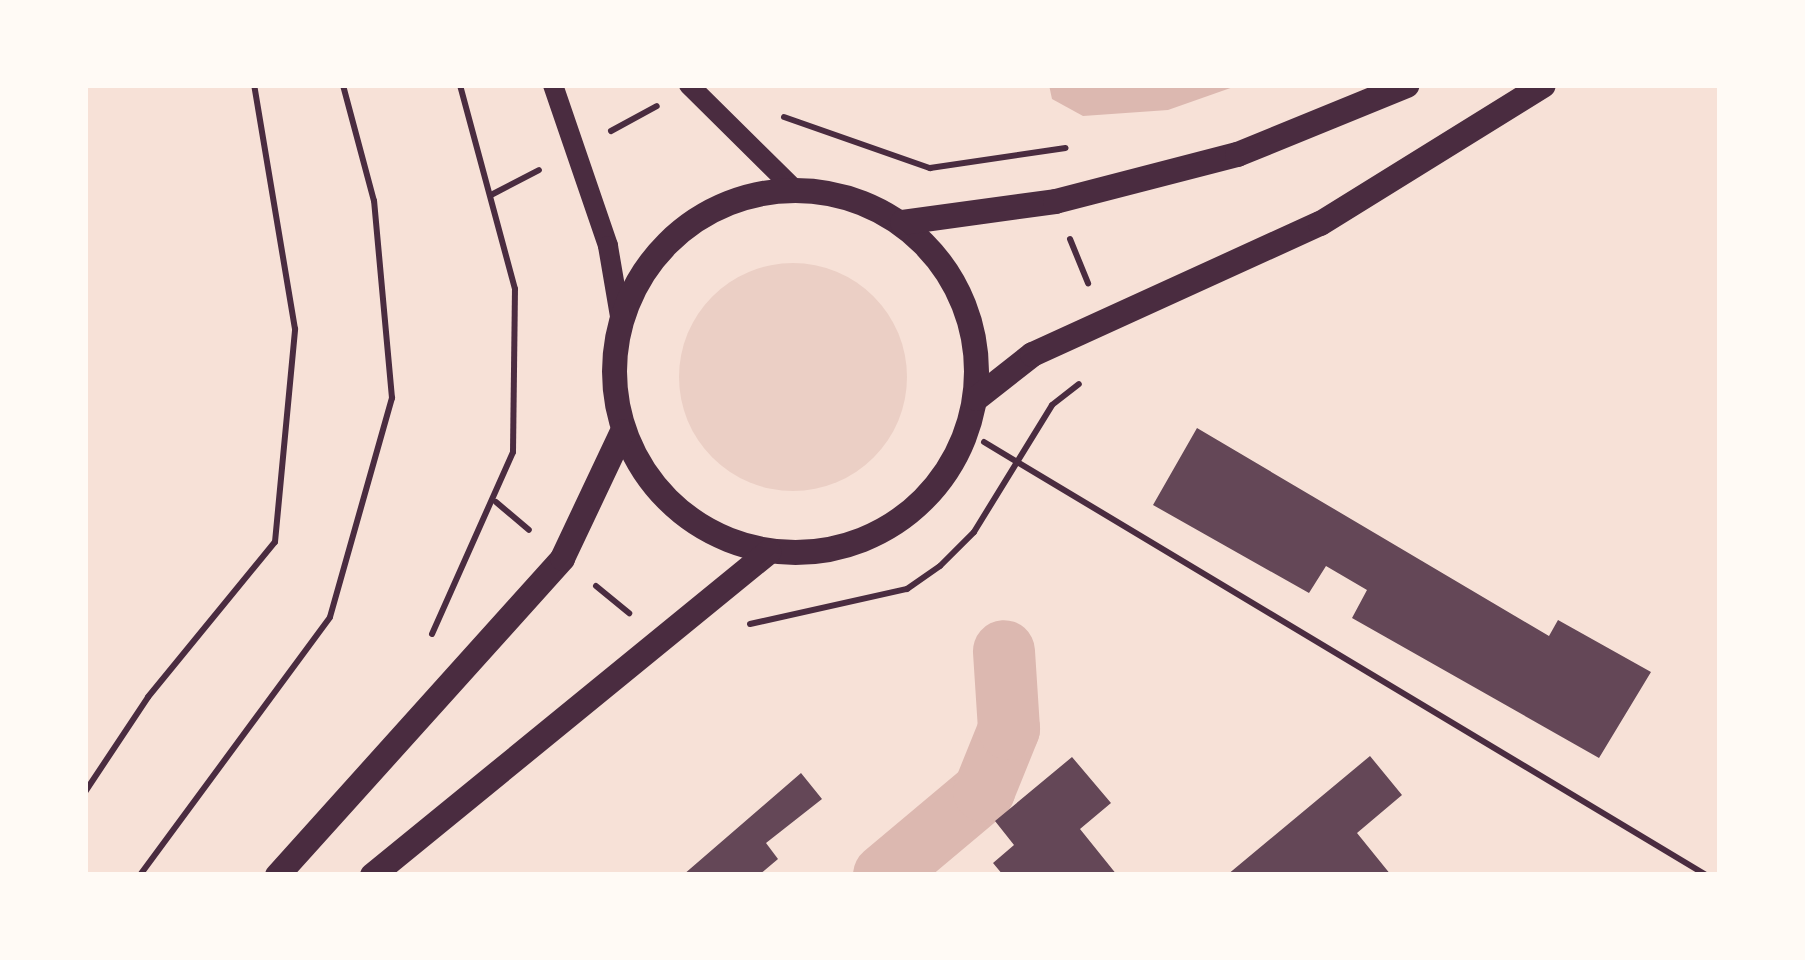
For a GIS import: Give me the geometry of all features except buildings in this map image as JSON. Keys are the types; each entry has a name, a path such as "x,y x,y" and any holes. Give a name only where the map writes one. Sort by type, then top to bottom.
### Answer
{"main road":[{"path":"553,85 608,246 620,316 612,374 622,431 679,512 769,551 826,550 880,532 926,498 966,430 976,398 974,332 948,271 902,222 832,191 793,188 737,197 686,224 646,264 620,316"},
{"path":"689,85 793,188"},
{"path":"902,222 1056,202 1309,132 1406,85"},
{"path":"976,398 1032,354 1320,223 1542,85"},
{"path":"277,875 562,558 622,431"},
{"path":"372,875 769,551"}],"path":[{"path":"85,792 148,697 275,542 285,468 295,330 254,85"},
{"path":"140,875 330,617 392,398 374,201 343,85"},
{"path":"460,85 515,289 513,452 496,502"},
{"path":"778,112 930,168 1036,154 1103,322"},
{"path":"732,636 907,589 974,532 1052,405 1093,376"},
{"path":"966,430 1706,875"}],"shaded area":[{"path":"1049,85 1239,85 1168,110 1083,116 1052,99"},
{"path":"793,263 837,272 874,296 898,333 907,377 898,421 874,458 837,482 793,491 749,482 712,458 688,421 679,377 688,333 712,296 749,272"}],"waterway":[{"path":"884,875 984,791 1009,729 1004,651"}]}
